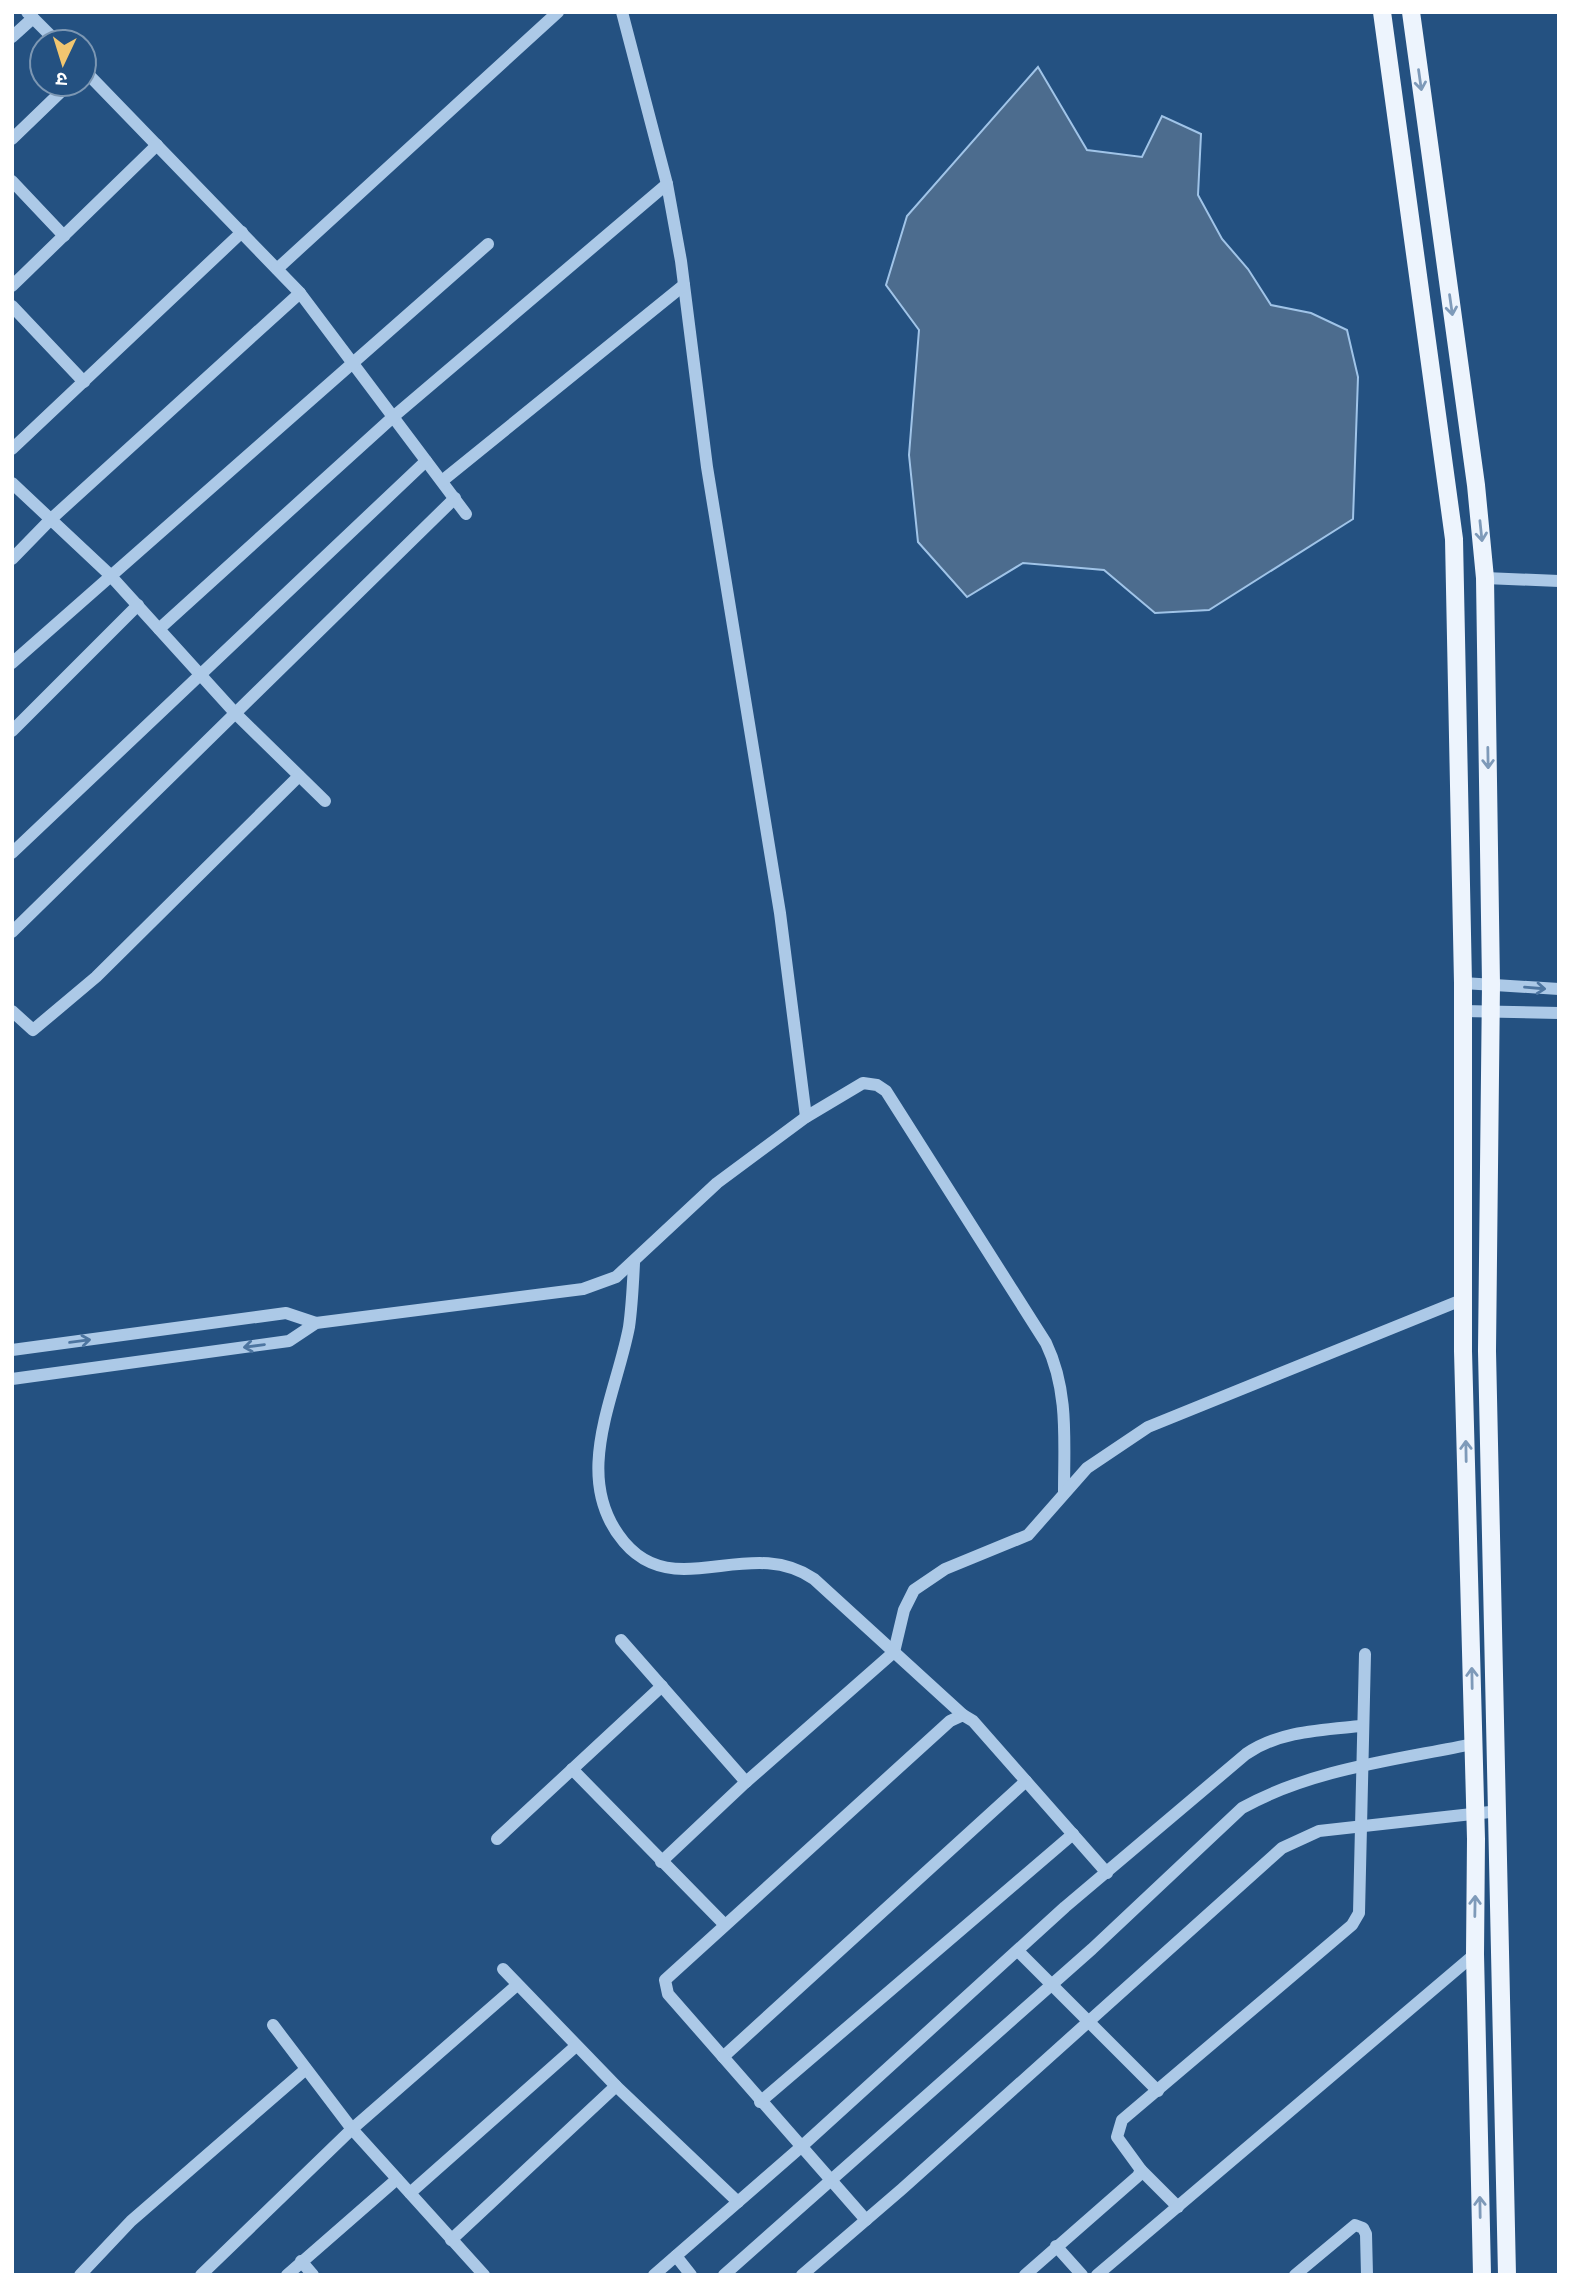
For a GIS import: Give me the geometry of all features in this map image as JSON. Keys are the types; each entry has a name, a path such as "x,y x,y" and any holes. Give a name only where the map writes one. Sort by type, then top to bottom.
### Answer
{"main road":[{"path":"1382,12 1454,539 1463,984 1464,1299 1482,2275"},
{"path":"1411,12 1474,472 1485,578 1491,984 1487,1351 1507,2275"}],"street":[{"path":"277,269 558,12"},
{"path":"622,12 667,184 684,285 707,467 780,913 806,1117"},
{"path":"12,37 30,15 43,28"},
{"path":"98,84 300,293 466,514"},
{"path":"12,139 54,98"},
{"path":"12,286 157,145"},
{"path":"12,181 64,236"},
{"path":"159,629 393,417 667,184"},
{"path":"12,449 242,232"},
{"path":"12,663 488,244"},
{"path":"442,481 684,285"},
{"path":"12,559 50,520 300,293"},
{"path":"12,306 83,382"},
{"path":"12,853 426,461"},
{"path":"12,483 110,574 236,713 325,801"},
{"path":"12,932 455,498"},
{"path":"1485,578 1559,581"},
{"path":"12,731 138,606"},
{"path":"12,1011 33,1030 96,977 299,776"},
{"path":"1463,984 1559,989"},
{"path":"1463,1012 1559,1013"},
{"path":"12,1350 286,1313 316,1323 583,1289 616,1277 717,1183 806,1117 863,1083 877,1085 886,1091 1046,1343 1057,1367 1063,1391 1064,1493"},
{"path":"634,1263 628,1328 598,1448 603,1507 617,1534 634,1553 649,1563 665,1567 760,1562 798,1568 814,1578 963,1715 973,1721 1107,1873"},
{"path":"661,1862 746,1782 894,1652 904,1610 914,1590 945,1569 1028,1535 1087,1468 1148,1427 1464,1299"},
{"path":"12,1379 289,1341 316,1323"},
{"path":"621,1640 746,1782"},
{"path":"1178,2207 1141,2169 1117,2137 1117,2129 1122,2120 1352,1924 1359,1913 1361,1726 1365,1654"},
{"path":"497,1839 662,1686"},
{"path":"866,2220 668,1994 665,1980 950,1721 963,1715"},
{"path":"654,2275 1107,1873 1259,1745 1297,1733 1361,1726"},
{"path":"724,2275 1051,1985 1242,1808 1270,1793 1303,1781 1473,1744"},
{"path":"572,1769 724,1924"},
{"path":"723,2057 1026,1782"},
{"path":"802,2275 1088,2024 1282,1848 1319,1831 1475,1811 1499,1811"},
{"path":"760,2102 1073,1834"},
{"path":"1018,1951 1157,2091"},
{"path":"1097,2275 1475,1954"},
{"path":"503,1969 616,2086 738,2202"},
{"path":"201,2275 352,2129 517,1985"},
{"path":"273,2025 352,2129 484,2275"},
{"path":"410,2193 576,2046"},
{"path":"80,2275 131,2221 306,2069"},
{"path":"451,2240 616,2086"},
{"path":"1025,2275 1138,2176 1141,2169"},
{"path":"287,2275 397,2179"},
{"path":"1295,2275 1355,2225 1363,2228 1366,2234 1367,2275"},
{"path":"1056,2246 1082,2275"},
{"path":"676,2256 691,2275"},
{"path":"301,2261 313,2275"}],"water":[{"path":"1038,67 1087,150 1142,157 1162,116 1201,134 1198,195 1222,239 1248,269 1271,305 1311,313 1347,330 1358,377 1353,519 1209,610 1155,613 1104,570 1023,563 967,597 918,542 909,455 919,330 886,285 907,216"}]}
